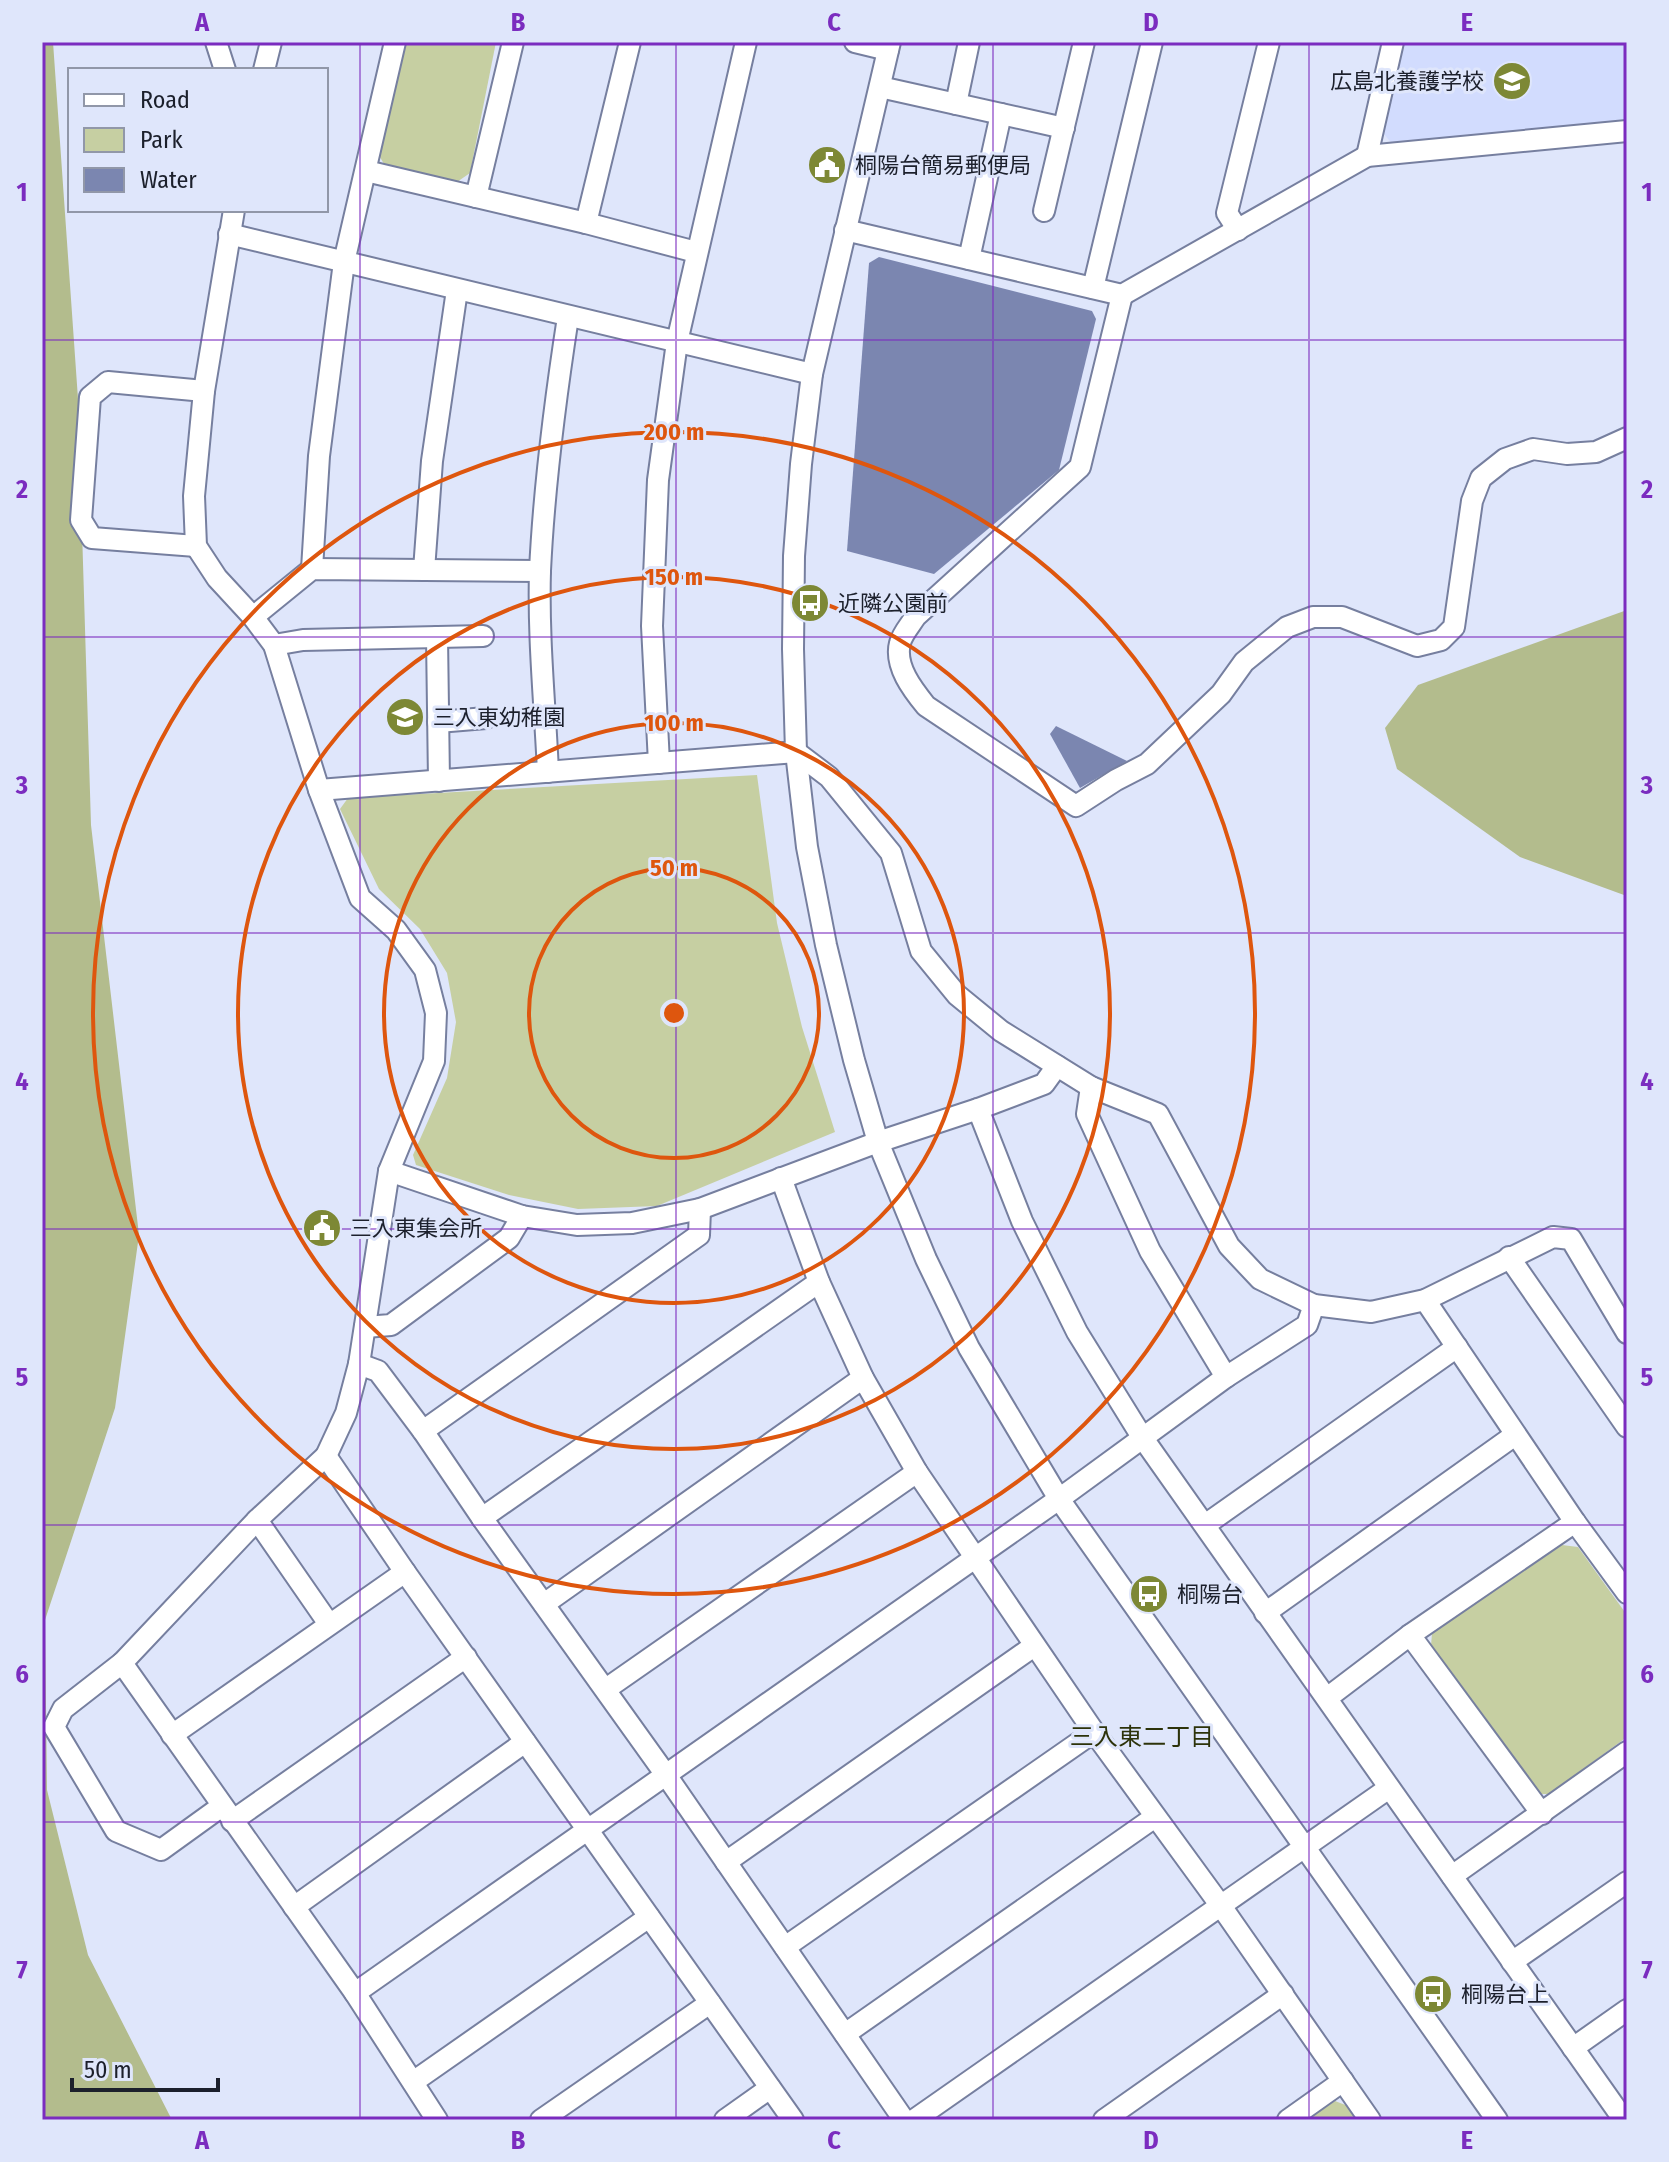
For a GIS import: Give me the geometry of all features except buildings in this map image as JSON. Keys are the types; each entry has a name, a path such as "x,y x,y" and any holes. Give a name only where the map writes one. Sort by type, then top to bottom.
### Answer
{"street":[{"path":"216,42 224,68"},
{"path":"264,68 271,42"},
{"path":"312,569 319,456 344,262 395,42"},
{"path":"476,197 513,42"},
{"path":"586,223 630,42"},
{"path":"659,763 652,626 658,480 677,342 746,42"},
{"path":"855,42 889,46 812,374 794,556 793,649 796,752 807,847 826,945 878,1142 926,1259 969,1348 1059,1499 1497,2120"},
{"path":"956,104 969,42"},
{"path":"1044,211 1084,42"},
{"path":"1093,288 1152,42"},
{"path":"1238,230 1227,213 1269,42"},
{"path":"1367,156 1393,42"},
{"path":"880,87 1064,128"},
{"path":"969,259 1001,114"},
{"path":"845,230 1122,295 1367,156 1627,131"},
{"path":"366,171 696,252"},
{"path":"234,212 204,391 194,496 196,546 217,578 274,645 319,790 360,898 396,930 425,970 436,1013 434,1061 389,1171 359,1364 346,1413 326,1456 257,1520 122,1663 63,1709 54,1727 116,1831 161,1850 227,1813 466,1657"},
{"path":"229,234 812,374"},
{"path":"424,570 432,461 457,290"},
{"path":"1122,295 1080,467 916,616 900,642 900,660 905,674 911,688 926,706 1076,806 1147,764 1221,694 1244,662 1287,627 1313,617 1342,617 1417,646 1441,640 1454,627 1472,501 1481,478 1505,459 1533,449 1567,454 1596,452 1627,438"},
{"path":"548,772 540,571 553,415 568,317"},
{"path":"196,546 92,538 81,520 90,397 108,382 204,391"},
{"path":"253,617 312,569 540,571"},
{"path":"274,645 303,640 483,636"},
{"path":"437,637 439,781"},
{"path":"438,722 486,718"},
{"path":"319,790 796,752 829,777 891,853 921,951 957,995 1001,1031 1091,1087 1158,1114 1229,1246 1260,1279 1314,1305 1371,1312 1425,1300 1553,1237 1571,1239 1627,1333"},
{"path":"389,1171 522,1216 577,1225 632,1223 700,1209 878,1142 978,1109 1044,1084 1057,1066"},
{"path":"1091,1087 1087,1114 1150,1251 1226,1377"},
{"path":"978,1109 1022,1221 1077,1332 1142,1437 1624,2120"},
{"path":"781,1178 819,1282 863,1378 917,1472 1094,1732 1221,1906 1370,2120"},
{"path":"423,1431 699,1235 700,1209"},
{"path":"365,1327 391,1325 509,1238 522,1216"},
{"path":"1509,1257 1627,1427"},
{"path":"482,1518 819,1282"},
{"path":"1425,1300 1515,1435 1627,1593"},
{"path":"355,1993 1059,1499 1226,1377 1307,1325 1314,1305"},
{"path":"1205,1525 1457,1347"},
{"path":"359,1364 378,1371 423,1431 904,2120"},
{"path":"544,1604 863,1378"},
{"path":"1265,1613 1515,1435"},
{"path":"326,1456 793,2120"},
{"path":"606,1689 917,1472"},
{"path":"257,1520 329,1624"},
{"path":"1327,1698 1410,1635 1575,1522"},
{"path":"172,1735 405,1572"},
{"path":"1410,1635 1542,1814"},
{"path":"726,1862 1034,1646"},
{"path":"122,1663 355,1993 437,2120"},
{"path":"785,1947 1094,1732"},
{"path":"294,1907 525,1742"},
{"path":"1452,1876 1627,1752"},
{"path":"914,2120 1389,1788"},
{"path":"845,2034 1155,1817"},
{"path":"1512,1962 1627,1882"},
{"path":"413,2082 649,1917"},
{"path":"1104,2120 1283,1994"},
{"path":"541,2120 710,2003"},
{"path":"1573,2048 1627,2010"},
{"path":"1288,2120 1343,2081"},
{"path":"725,2120 770,2088"}],"shaded area":[{"name":"広島北養護学校","path":"1405,42 1627,42 1627,121 1393,145 1384,134"}],"green space":[{"path":"42,42 53,42 78,399 91,825 139,1235 115,1408 45,1620 47,1790 88,1955 172,2120 42,2120"},
{"path":"405,42 496,42 470,173 457,182 384,164 377,152"},
{"path":"1627,610 1627,894 1624,895 1520,857 1397,769 1385,728 1418,685"},
{"path":"757,775 777,923 802,1027 835,1132 657,1206 578,1209 509,1195 416,1165 413,1155 447,1078 456,1022 447,973 420,929 379,889 340,809 348,798"},
{"path":"1562,1545 1578,1547 1627,1615 1627,1737 1549,1794 1534,1794 1431,1646 1432,1633"},
{"path":"1335,2101 1348,2106 1357,2120 1307,2120"}],"water":[{"path":"879,257 1092,311 1096,319 1059,470 934,574 847,551 869,263"},
{"path":"1056,726 1127,761 1080,788 1050,734"}],"place":[{"name":"広島北養護学校","path":"1512,81"},
{"name":"桐陽台簡易郵便局","path":"827,165"},
{"name":"近隣公園前","path":"810,603"},
{"name":"三入東幼稚園","path":"405,717"},
{"name":"三入東集会所","path":"322,1228"},
{"name":"桐陽台","path":"1149,1594"},
{"name":"桐陽台上","path":"1433,1994"}],"district":[{"name":"三入東二丁目","path":"1142,1737"}]}
